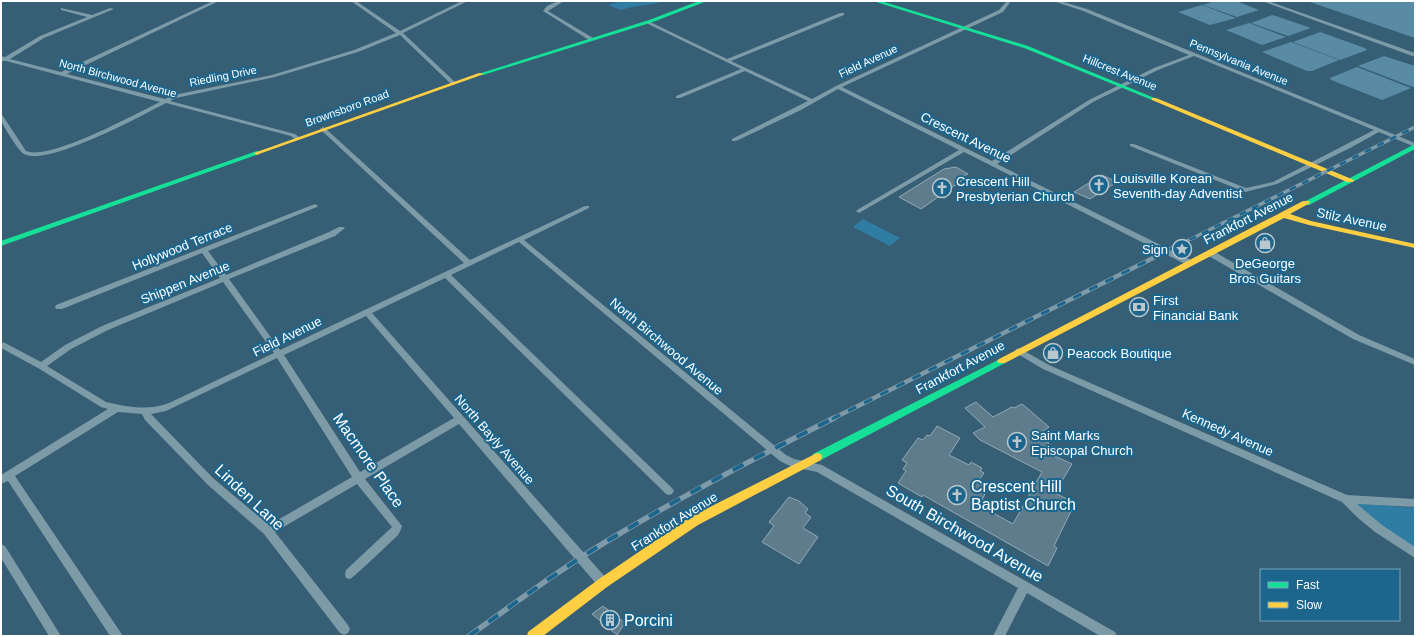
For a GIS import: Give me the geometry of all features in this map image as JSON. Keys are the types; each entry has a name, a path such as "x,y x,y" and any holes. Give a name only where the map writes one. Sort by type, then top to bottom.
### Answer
{"main road":[{"name":"Brownsboro Road","path":"1,244 453,83 646,22 704,1"},
{"name":"Hillcrest Avenue","path":"876,1 1012,42 1314,164 1350,180"},
{"name":"Frankfort Avenue","path":"533,636 603,583 694,521 1019,351 1284,215 1415,145"},
{"name":"Stilz Avenue","path":"1284,215 1309,223 1415,246"}],"street":[{"path":"62,74 217,1"},
{"path":"353,1 399,32 453,83"},
{"name":"Riedling Drive","path":"1,117 20,148 28,155 36,155 90,139 165,101 192,92 256,80 298,70 366,47 466,1"},
{"path":"562,1 548,7 544,11 591,39"},
{"name":"Field Avenue","path":"734,140 838,87 1000,10 1009,1"},
{"name":"Pennsylvania Avenue","path":"1055,1 1085,10 1415,145"},
{"path":"1264,1 1415,55"},
{"path":"62,9 92,17"},
{"path":"3,60 42,37 112,10"},
{"path":"726,61 842,14"},
{"path":"646,22 812,101"},
{"path":"392,27 415,25"},
{"path":"992,164 1080,108 1156,69 1193,55"},
{"name":"North Birchwood Avenue","path":"3,60 165,101 293,135 297,138"},
{"path":"678,97 745,69"},
{"name":"Crescent Avenue","path":"838,87 1190,263"},
{"path":"322,129 469,263"},
{"path":"1132,146 1242,189 1250,189 1275,183 1380,130"},
{"path":"859,211 963,150"},
{"name":"Hollywood Terrace","path":"58,307 315,206"},
{"name":"Field Avenue","path":"117,408 159,410 172,405 587,207"},
{"name":"Shippen Avenue","path":"41,366 68,347 86,337 332,234 341,228"},
{"name":"North Birchwood Avenue","path":"519,239 783,458 792,463 802,465"},
{"path":"204,250 279,354"},
{"path":"1210,253 1356,337 1415,362"},
{"path":"446,274 669,491"},
{"name":"North Bayly Avenue","path":"367,312 603,583"},
{"path":"2,345 41,366 104,405 117,408"},
{"name":"Kennedy Avenue","path":"1019,351 1046,367 1346,499 1359,514 1381,532 1415,553"},
{"name":"Macmore Place","path":"279,354 359,479 397,526 395,531 362,560 350,574"},
{"path":"117,408 5,478 117,636"},
{"name":"Linden Lane","path":"148,410 146,414 148,418 206,477 268,531 344,629"},
{"path":"268,531 460,419"},
{"name":"South Birchwood Avenue","path":"802,465 819,468 1111,636"},
{"path":"1346,499 1415,503"},
{"path":"1,549 55,636"},
{"path":"1000,636 1025,586"}],"shaded area":[{"path":"621,1 667,1 621,10 608,5"},
{"path":"1215,1 1236,1 1259,10 1237,17 1203,5"},
{"path":"1307,1 1415,1 1415,38"},
{"path":"1202,5 1236,18 1210,25 1178,12"},
{"path":"1272,15 1311,28 1288,36 1251,23"},
{"path":"1249,23 1286,37 1262,45 1226,30"},
{"path":"1320,32 1367,50 1340,60 1293,42"},
{"path":"1291,42 1339,60 1312,71 1307,71 1262,52"},
{"path":"1384,56 1415,66 1415,86 1413,87 1358,66"},
{"path":"1357,67 1411,88 1382,100 1331,80 1330,78"},
{"path":"863,219 900,238 890,246 853,227"},
{"path":"1350,503 1415,508 1415,553"}],"building":[{"name":"Crescent Hill Presbyterian Church","path":"956,167 968,174 963,176 964,179 921,209 899,197 944,169"},
{"name":"Louisville Korean Seventh-day Adventist","path":"1102,175 1117,182 1090,199 1074,192"},
{"name":"Crescent Hill Baptist Church","path":"976,402 993,417 1012,407 1014,408 1022,404 1049,427 1035,436 1049,443 1044,451 1072,464 1055,493 1075,503 1054,546 1057,548 1048,566 923,495 922,497 898,483 906,471 903,469 907,463 902,460 918,438 923,440 927,435 930,436 937,426 960,438 949,455 969,465 971,462 982,468 980,471 984,473 977,483 988,489 979,505 1013,524 1042,472 980,440 973,433 985,427 965,408"},
{"path":"789,497 799,501 808,509 805,513 811,517 803,528 818,537 799,564 762,542 774,526 769,522"},
{"name":"Porcini","path":"603,606 625,623 617,635 592,614"}],"railway":[{"path":"1179,245 1415,127"},
{"path":"832,419 1179,245"},
{"path":"469,636 543,583 645,518 752,460 834,418"}],"traffic: fast":[{"path":"481,74 651,21 704,1"},
{"path":"876,1 1026,47 1154,99"},
{"path":"1306,203 1415,146"},
{"path":"1,244 257,153"},
{"path":"817,457 1002,361"}],"traffic: slow":[{"path":"257,153 481,74"},
{"path":"1154,99 1350,180"},
{"path":"1002,361 1306,203"},
{"path":"1284,215 1309,223 1415,246"},
{"path":"533,636 603,583 694,521 817,457"}],"place":[{"name":"Louisville Korean Seventh-day Adventist","path":"1099,185"},
{"name":"Crescent Hill Presbyterian Church","path":"942,188"},
{"name":"DeGeorge Bros Guitars","path":"1265,243"},
{"name":"Sign","path":"1182,249"},
{"name":"First Financial Bank","path":"1139,307"},
{"name":"Peacock Boutique","path":"1053,353"},
{"name":"Saint Marks Episcopal Church","path":"1017,442"},
{"name":"Crescent Hill Baptist Church","path":"957,495"},
{"name":"Porcini","path":"610,620"}]}
